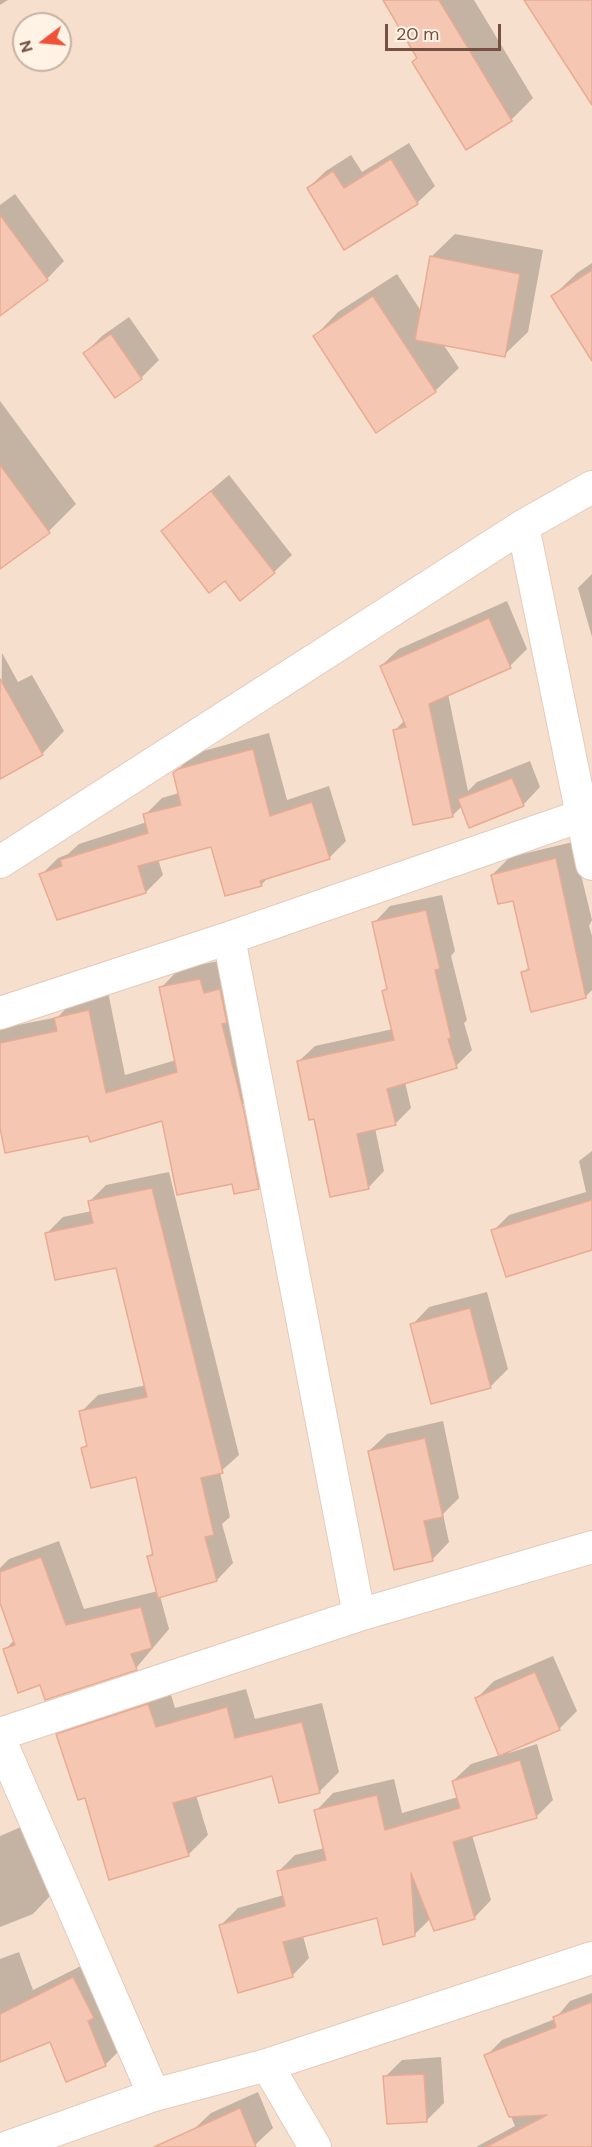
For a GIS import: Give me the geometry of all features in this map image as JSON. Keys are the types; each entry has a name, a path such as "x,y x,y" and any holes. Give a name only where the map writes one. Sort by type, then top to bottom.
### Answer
{"street":[{"path":"0,861 523,526 592,488"},
{"path":"523,526 587,813 592,864"},
{"path":"0,1013 230,938 587,813"},
{"path":"230,938 359,1615"},
{"path":"0,1734 359,1615 592,1547"},
{"path":"0,1740 153,2095"},
{"path":"8,2147 153,2095 267,2066 592,1958"},
{"path":"267,2066 315,2147"}],"shaded area":[{"path":"0,0 592,0 592,2147 0,2147"}],"building":[{"path":"383,0 439,0 512,121 466,150 412,62 417,58"},
{"path":"524,0 592,0 592,105"},
{"path":"391,159 418,204 344,250 307,188 333,171 344,188"},
{"path":"0,215 48,280 0,316"},
{"path":"430,256 520,274 505,357 415,340"},
{"path":"592,270 592,361 551,296"},
{"path":"373,296 436,392 376,433 313,336"},
{"path":"111,334 142,379 115,398 83,353"},
{"path":"0,465 50,533 0,569"},
{"path":"211,491 275,573 240,601 225,581 209,593 161,531"},
{"path":"489,618 511,668 429,704 453,817 413,825 393,730 406,727 380,666"},
{"path":"0,679 43,755 0,779"},
{"path":"253,749 270,816 312,802 330,859 260,881 262,886 225,896 211,847 138,866 146,893 57,920 39,874 62,866 60,860 148,833 143,814 181,805 173,773 178,769"},
{"path":"512,778 524,806 469,828 458,799"},
{"path":"556,858 586,998 531,1012 521,972 529,970 513,901 498,904 491,875"},
{"path":"426,910 440,969 435,970 451,1038 448,1039 457,1068 387,1089 396,1125 357,1134 369,1189 330,1197 314,1119 309,1120 297,1061 394,1040 382,991 387,989 372,922"},
{"path":"200,979 204,993 220,989 227,1023 222,1024 244,1111 259,1189 234,1194 232,1184 177,1195 162,1121 90,1142 88,1136 5,1153 0,1128 0,1043 57,1031 54,1018 89,1010 106,1093 177,1072 159,987"},
{"path":"152,1188 223,1473 201,1478 214,1535 205,1537 217,1581 158,1598 147,1556 153,1555 136,1477 91,1488 81,1448 87,1446 79,1411 147,1397 116,1268 55,1280 45,1233 93,1223 88,1201"},
{"path":"592,1200 592,1250 506,1277 491,1230"},
{"path":"470,1308 491,1388 431,1404 410,1324"},
{"path":"425,1438 443,1517 424,1521 433,1561 394,1570 368,1451"},
{"path":"41,1557 66,1625 141,1607 152,1648 131,1654 137,1670 45,1700 40,1685 18,1693 3,1649 15,1645 0,1603 0,1572"},
{"path":"535,1672 560,1730 499,1756 475,1698"},
{"path":"148,1704 156,1727 227,1707 235,1738 302,1722 320,1793 279,1803 272,1776 173,1803 189,1856 109,1880 85,1798 78,1800 56,1734"},
{"path":"520,1760 537,1818 453,1842 475,1919 434,1931 411,1873 415,1936 383,1945 377,1918 283,1942 293,1977 238,1993 219,1925 285,1906 277,1871 326,1860 314,1810 377,1795 385,1830 460,1808 452,1781"},
{"path":"73,1977 94,2018 88,2021 106,2066 66,2082 50,2042 0,2062 0,2014"},
{"path":"592,2002 592,2147 486,2147 547,2115 509,2117 484,2055 556,2027 553,2017"},
{"path":"424,2074 427,2122 387,2124 383,2076"},
{"path":"240,2108 256,2147 154,2147"}]}
